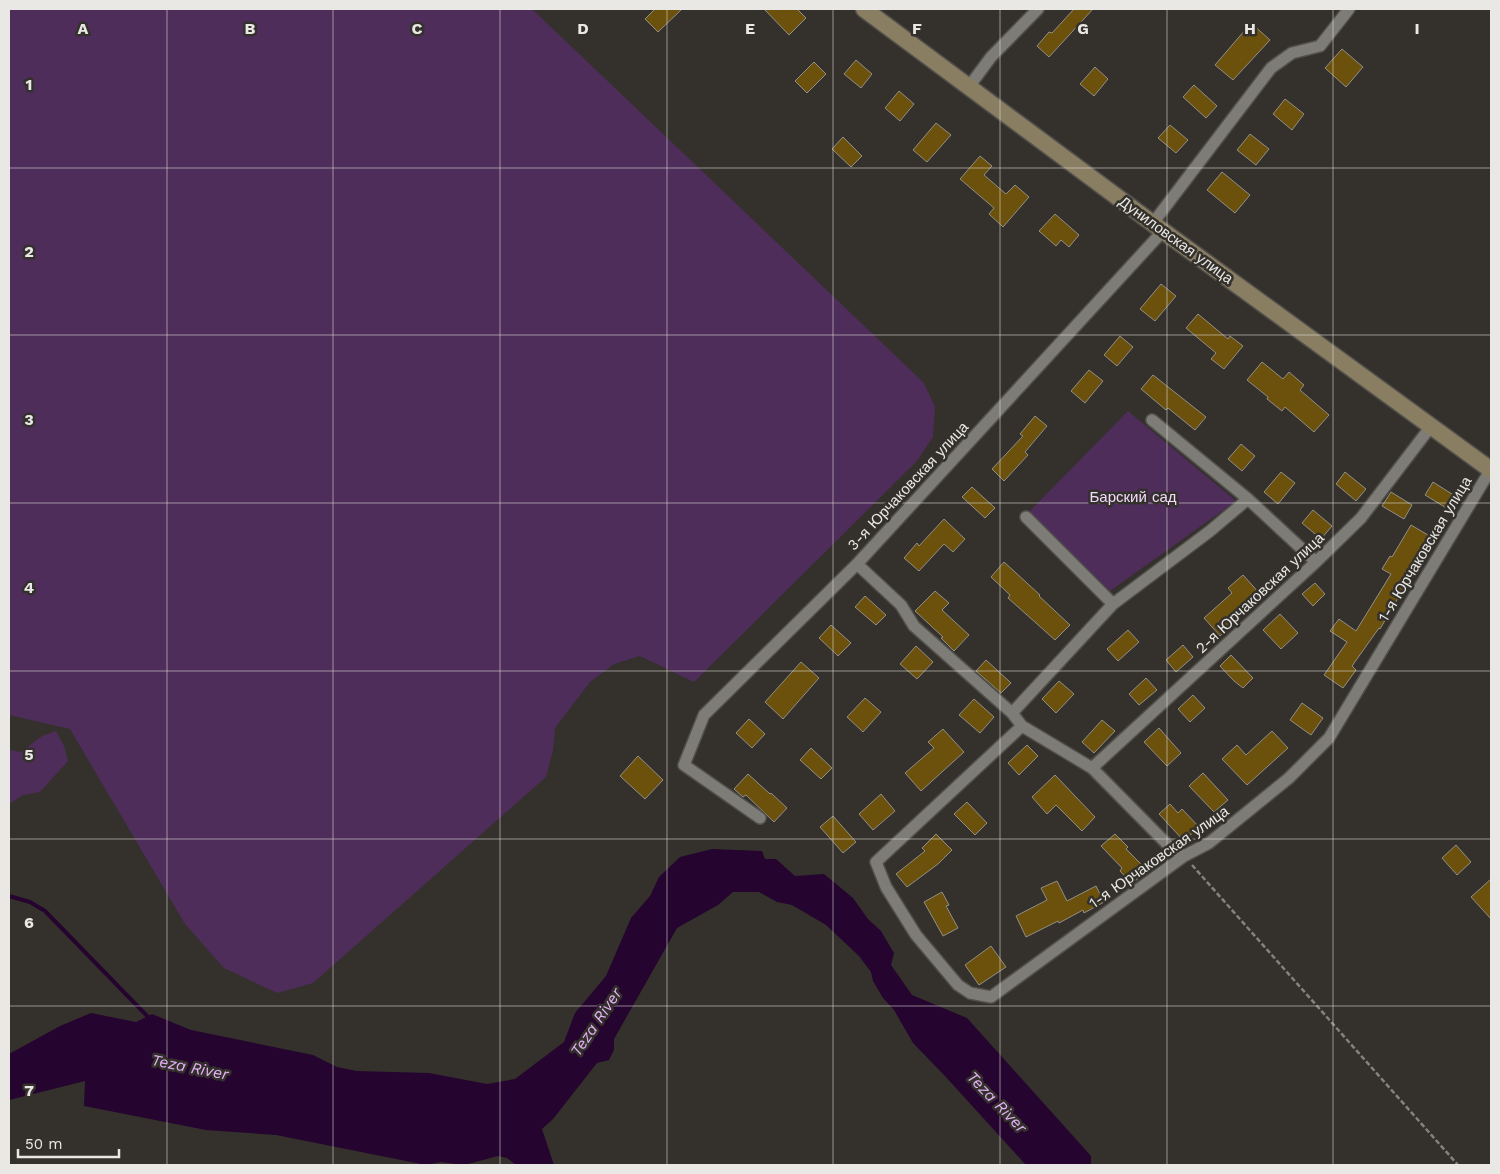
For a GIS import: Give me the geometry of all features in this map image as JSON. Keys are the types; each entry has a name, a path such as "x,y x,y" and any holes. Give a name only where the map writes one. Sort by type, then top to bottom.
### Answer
{"main road":[{"name":"Дуниловская улица","path":"864,9 968,88 1491,469"}],"street":[{"path":"968,88 991,57 1038,9"},
{"name":"3-я Юрчаковская улица","path":"760,818 684,765 704,715 857,564 1158,227 1271,68 1292,53 1320,46 1349,9"},
{"path":"1152,420 1248,499 1316,562"},
{"name":"2-я Юрчаковская улица","path":"1092,768 1362,518 1432,425"},
{"name":"1-я Юрчаковская улица","path":"1022,726 876,862 886,888 916,935 958,985 970,993 991,997 1184,856 1209,843 1289,778 1328,738 1491,469"},
{"path":"1012,713 1113,604 1210,531 1248,499"},
{"path":"1026,517 1113,604"},
{"path":"857,564 901,606 914,626 1012,713 1022,726 1092,768 1167,844 1184,856"}],"path":[{"path":"1184,856 1458,1165"}],"green space":[{"path":"9,9 532,9 924,383 935,407 933,437 917,461 694,682 640,656 614,664 590,682 555,728 553,750 546,777 313,983 277,993 224,968 185,924 70,729 9,715"},
{"name":"Барский сад","path":"1128,411 1236,501 1110,591 1029,512"},
{"path":"56,731 64,746 68,761 40,792 23,795 9,804 9,750 21,752 42,736"}],"water":[{"name":"Teza River","path":"712,849 762,851 765,859 776,859 795,876 824,874 853,898 868,919 881,931 894,953 891,965 912,995 967,1018 1091,1156 1091,1165 1026,1165 913,1043 894,1010 883,998 873,981 871,972 859,956 826,925 792,905 777,902 759,892 733,892 718,905 677,928 614,1039 614,1050 609,1060 597,1063 553,1119 542,1129 554,1165 516,1165 507,1158 498,1156 464,1165 441,1162 426,1165 276,1135 206,1130 84,1106 85,1081 9,1100 9,1054 60,1026 91,1013 136,1022 152,1014 191,1030 313,1055 337,1067 357,1071 429,1073 487,1084 515,1079 564,1042 575,1013 606,976 631,918 650,896 659,877 680,857"}],"building":[{"path":"655,9 682,9 658,32 645,19"},
{"path":"764,9 797,9 806,18 789,35"},
{"path":"1074,9 1093,9 1049,57 1037,46"},
{"path":"1251,23 1270,40 1233,80 1215,65"},
{"path":"1342,49 1363,67 1346,87 1325,68"},
{"path":"856,60 872,74 861,88 844,74"},
{"path":"814,62 826,74 807,93 795,81"},
{"path":"1095,67 1108,79 1094,96 1080,84"},
{"path":"1194,85 1217,106 1206,118 1183,97"},
{"path":"899,91 914,104 900,121 885,108"},
{"path":"1285,99 1304,114 1292,130 1273,114"},
{"path":"936,123 951,135 927,162 913,150"},
{"path":"1170,125 1188,140 1176,153 1158,138"},
{"path":"1250,134 1269,149 1256,165 1237,150"},
{"path":"843,137 862,156 851,167 832,149"},
{"path":"980,156 992,166 984,175 1006,194 1015,185 1029,197 1003,227 989,214 994,208 960,179"},
{"path":"1222,172 1250,195 1235,213 1207,190"},
{"path":"1055,214 1079,235 1069,247 1061,240 1056,246 1039,231"},
{"path":"1161,284 1176,296 1155,321 1140,309"},
{"path":"1198,314 1228,339 1230,336 1243,346 1224,369 1211,359 1216,353 1186,328"},
{"path":"1120,336 1133,347 1117,366 1104,355"},
{"path":"1262,362 1283,379 1289,372 1304,385 1300,390 1329,415 1314,432 1285,407 1282,411 1247,380"},
{"path":"1089,370 1103,381 1085,403 1071,391"},
{"path":"1153,375 1206,417 1195,430 1168,408 1166,410 1141,389"},
{"path":"1035,416 1047,426 1025,452 1028,455 1004,481 992,469 1023,436 1020,434"},
{"path":"1241,444 1255,456 1242,471 1228,459"},
{"path":"1281,472 1295,483 1278,504 1264,492"},
{"path":"1345,472 1366,489 1356,501 1336,484"},
{"path":"1433,482 1455,496 1448,509 1425,495"},
{"path":"972,487 995,508 985,518 962,497"},
{"path":"1391,492 1412,505 1404,519 1382,506"},
{"path":"1313,510 1332,526 1321,539 1302,523"},
{"path":"944,519 965,539 953,552 944,544 919,571 904,558 917,543 919,546"},
{"path":"1411,525 1433,538 1380,629 1352,666 1356,670 1343,688 1324,675 1347,642 1330,631 1339,619 1356,631 1391,574 1382,569 1390,556 1392,557"},
{"path":"1004,562 1070,625 1055,640 1008,598 1010,595 991,577"},
{"path":"1243,575 1261,595 1231,622 1233,624 1220,636 1204,618 1232,593 1228,588"},
{"path":"1315,583 1325,594 1313,606 1302,594"},
{"path":"935,591 949,603 942,610 969,635 954,651 941,638 943,637 915,611"},
{"path":"865,596 886,615 876,625 855,607"},
{"path":"1280,614 1298,633 1281,649 1263,630"},
{"path":"831,625 851,643 838,656 819,638"},
{"path":"1128,630 1139,642 1118,661 1107,649"},
{"path":"1183,645 1193,657 1176,672 1166,660"},
{"path":"916,646 933,662 917,679 900,664"},
{"path":"1231,655 1253,678 1243,688 1220,666"},
{"path":"986,660 1011,683 1001,693 976,671"},
{"path":"801,662 819,678 783,719 765,702"},
{"path":"1146,678 1157,690 1139,705 1129,694"},
{"path":"1059,681 1074,694 1056,713 1042,699"},
{"path":"1193,695 1205,708 1190,722 1178,709"},
{"path":"865,698 881,712 863,732 847,717"},
{"path":"974,699 994,717 980,733 959,715"},
{"path":"1302,703 1323,718 1311,735 1290,720"},
{"path":"749,719 765,734 752,748 736,733"},
{"path":"1102,720 1115,731 1094,753 1082,742"},
{"path":"1159,728 1181,753 1167,766 1144,742"},
{"path":"943,729 964,752 921,791 905,773 934,748 928,742"},
{"path":"1272,731 1288,748 1247,785 1222,759 1237,745 1246,755"},
{"path":"1027,745 1038,756 1019,775 1008,763"},
{"path":"811,748 832,768 821,779 800,760"},
{"path":"638,756 663,780 645,799 620,776"},
{"path":"1203,773 1228,800 1214,812 1189,786"},
{"path":"748,774 787,808 774,822 746,795 743,797 734,789"},
{"path":"1055,775 1095,817 1082,831 1056,805 1047,814 1032,797"},
{"path":"881,794 895,811 873,830 859,814"},
{"path":"967,802 987,823 975,835 954,814"},
{"path":"1170,804 1178,813 1182,809 1199,827 1184,841 1159,814"},
{"path":"833,816 856,842 843,853 820,827"},
{"path":"936,834 952,850 938,864 907,887 896,874 925,851 922,848"},
{"path":"1115,834 1128,847 1126,849 1147,870 1132,884 1120,871 1122,868 1101,846"},
{"path":"1456,845 1471,862 1457,875 1442,858"},
{"path":"1491,879 1491,919 1471,897"},
{"path":"1057,881 1067,901 1096,886 1104,902 1084,913 1083,910 1026,937 1016,916 1047,900 1041,888"},
{"path":"942,892 949,905 946,906 958,928 943,936 924,902"},
{"path":"991,946 1006,967 979,985 965,965"}],"waterway":[{"path":"9,896 30,902 45,911 150,1019"}]}
